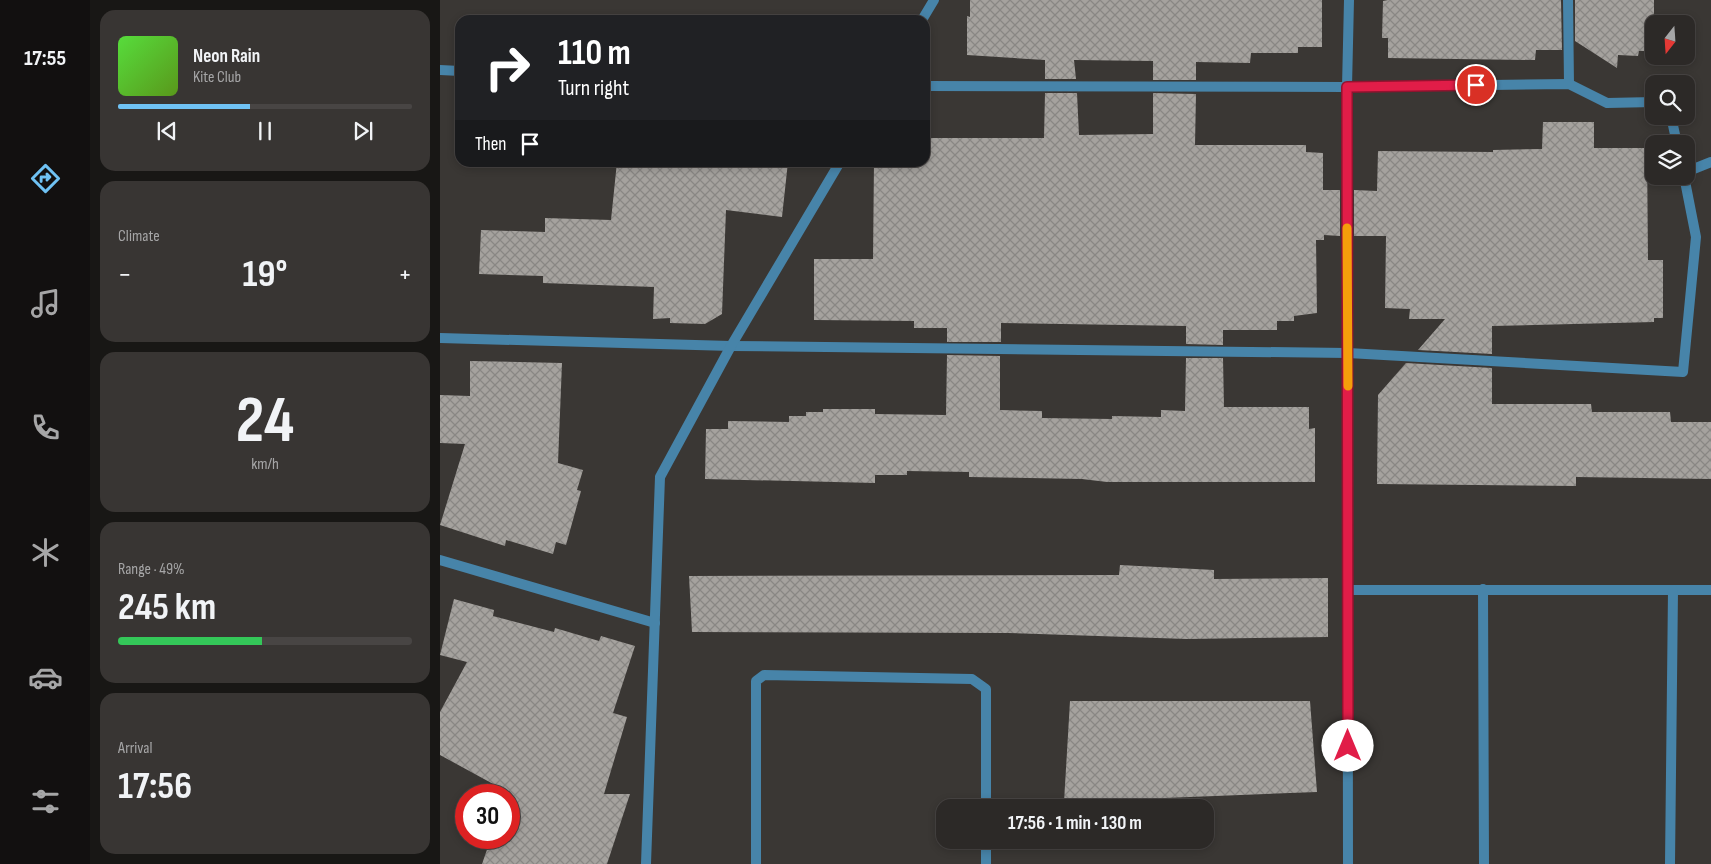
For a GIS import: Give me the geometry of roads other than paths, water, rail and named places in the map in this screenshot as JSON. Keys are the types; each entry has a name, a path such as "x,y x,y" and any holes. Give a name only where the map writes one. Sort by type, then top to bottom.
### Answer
{"street":[{"path":"925,15 934,0"},
{"path":"1348,0 1348,864"},
{"path":"1568,0 1568,84"},
{"path":"440,70 455,71"},
{"path":"930,86 1347,87 1568,84 1607,103 1645,102"},
{"path":"1695,168 1711,162"},
{"path":"646,864 660,477 732,346 837,167"},
{"path":"440,338 732,346 1348,353 1682,372 1696,236 1686,185"},
{"path":"440,560 654,622"},
{"path":"1483,589 1484,864"},
{"path":"1348,590 1711,590"},
{"path":"1670,864 1673,590"},
{"path":"756,864 756,682 764,675 972,679 986,689 986,799"},
{"path":"986,849 986,864"}]}
